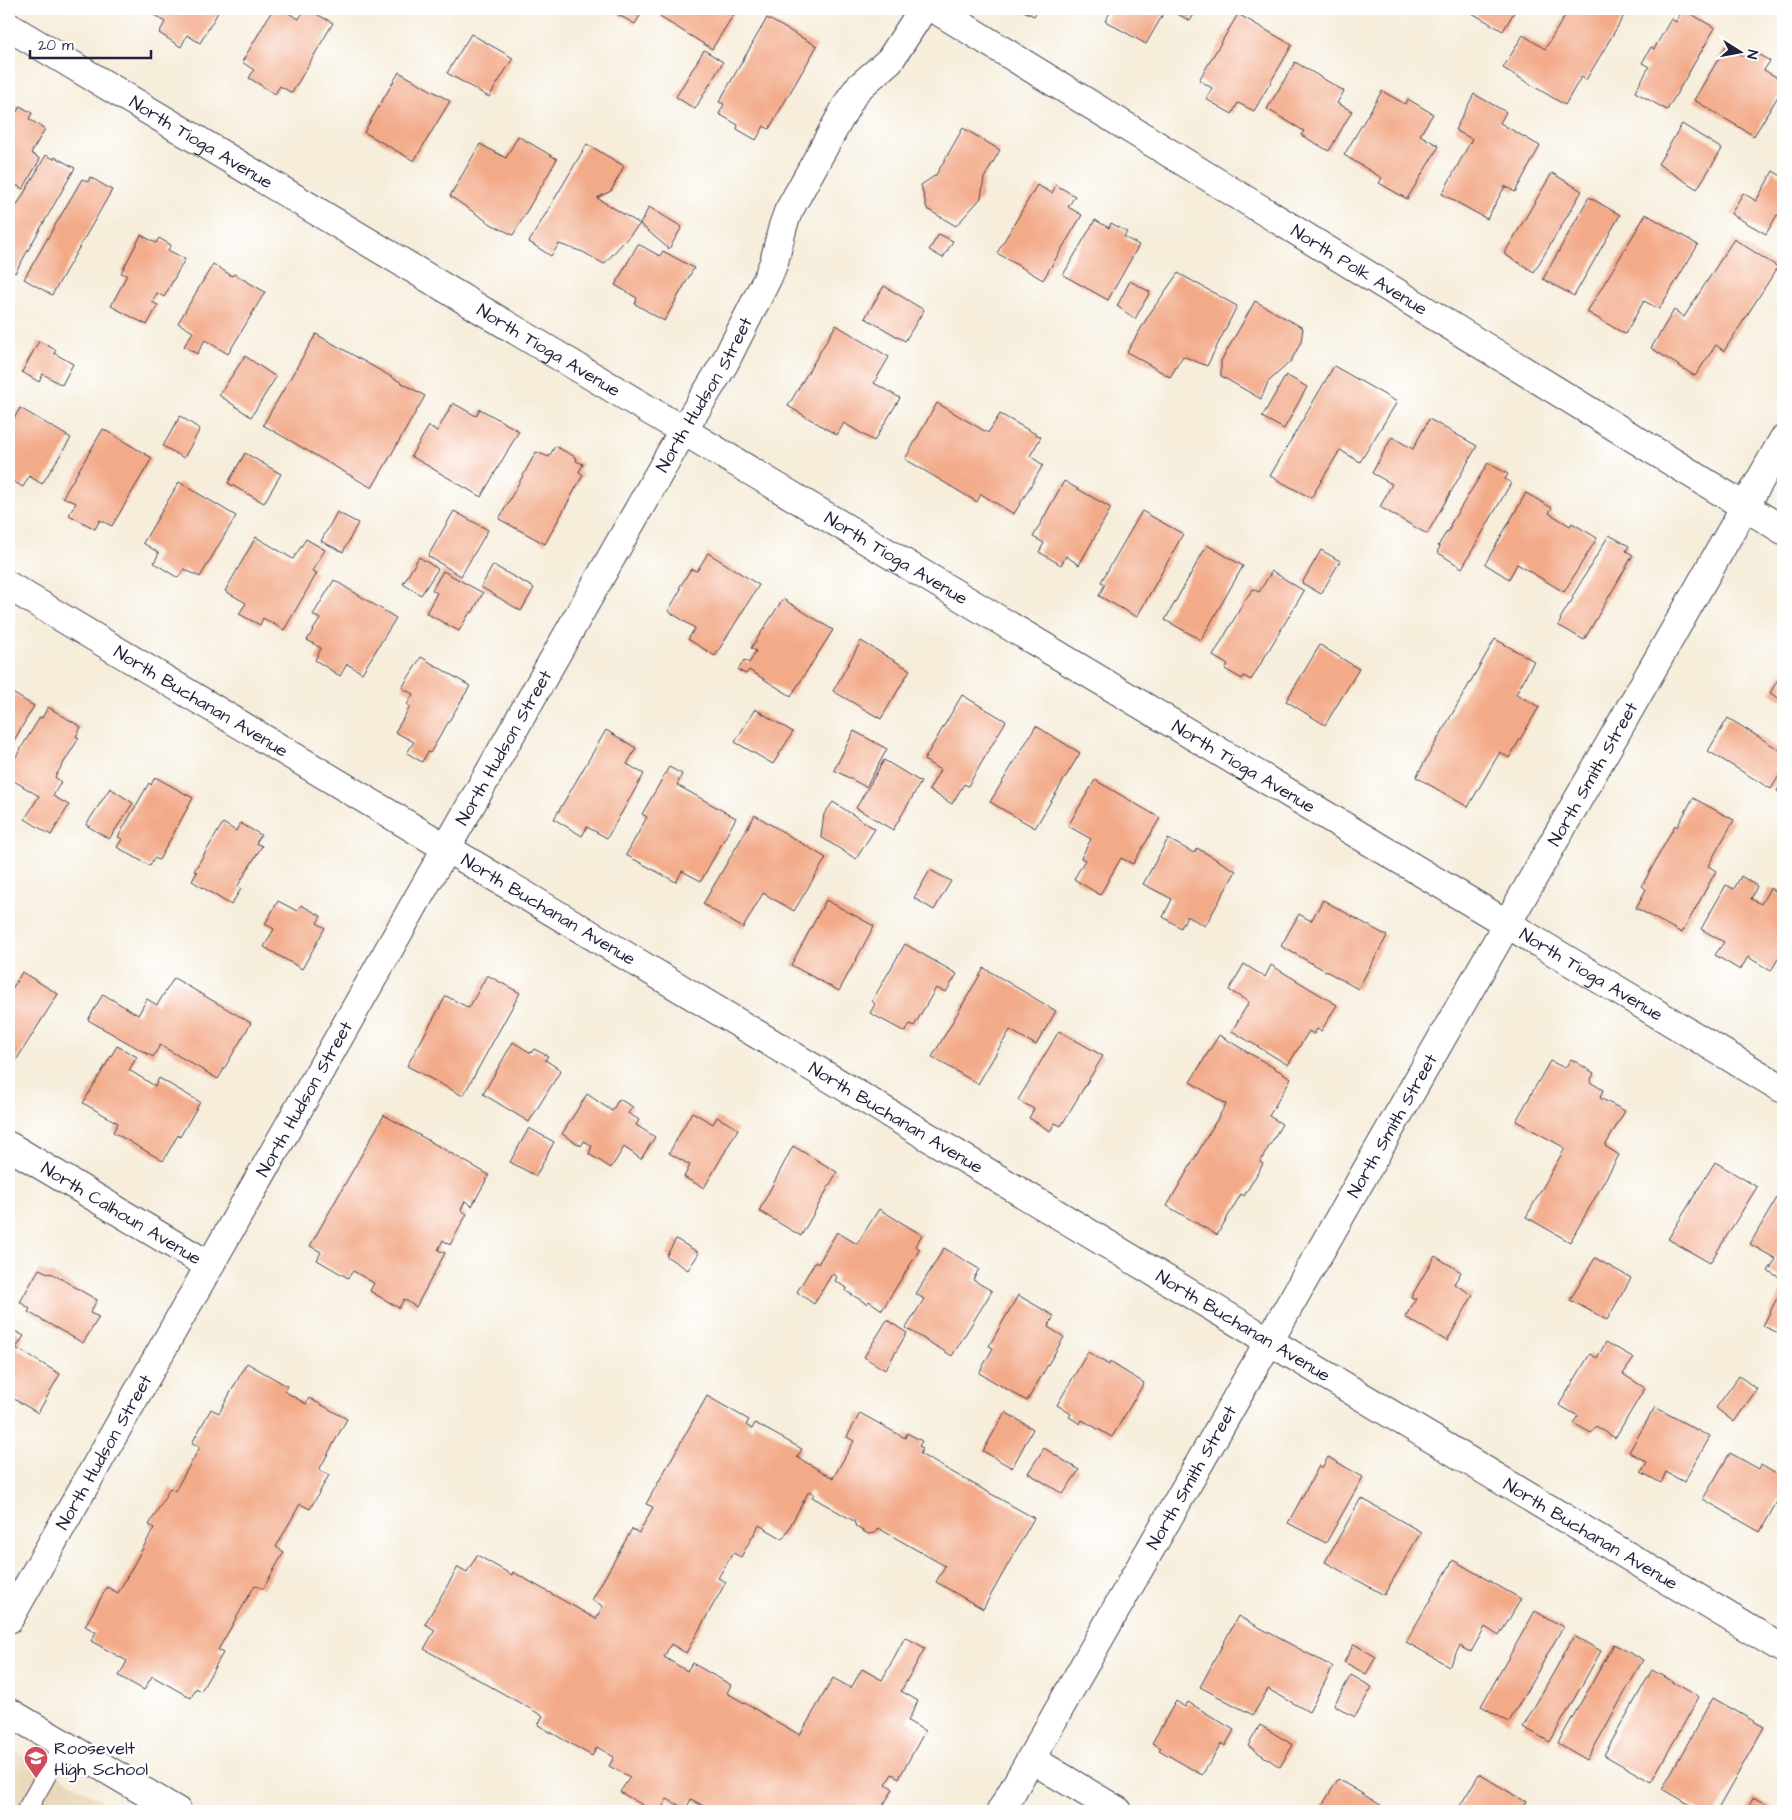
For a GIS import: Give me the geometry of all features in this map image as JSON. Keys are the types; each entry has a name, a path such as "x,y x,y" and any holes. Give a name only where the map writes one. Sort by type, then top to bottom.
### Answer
{"street":[{"name":"North Hudson Street","path":"9,1619 683,431 724,364 774,262 788,212 851,98 858,88 890,60 923,9"},
{"name":"North Polk Avenue","path":"935,9 1783,530"},
{"name":"North Tioga Avenue","path":"9,28 1783,1089"},
{"name":"North Smith Street","path":"1001,1811 1783,440"},
{"name":"North Buchanan Avenue","path":"9,586 1783,1649"},
{"name":"North Calhoun Avenue","path":"9,1146 210,1266"},
{"path":"9,1712 177,1811"},
{"path":"1030,1759 1118,1811"}],"lane":[{"path":"26,1811 64,1744"}],"shaded area":[{"name":"Roosevelt High School","path":"9,1746 119,1811 9,1811"}],"building":[{"path":"156,9 220,9 200,43 187,35 181,47 159,33 165,22 153,14"},
{"path":"273,9 281,9 299,19 305,9 307,9 333,23 292,93 280,86 275,94 249,78 254,70 242,62"},
{"path":"608,9 644,9 635,24"},
{"path":"665,9 737,9 712,49 660,17"},
{"path":"1020,9 1038,9 1034,16"},
{"path":"1112,9 1166,9 1146,44 1105,21"},
{"path":"1169,9 1197,9 1190,21"},
{"path":"1465,9 1516,9 1503,31"},
{"path":"1569,9 1628,9 1586,80 1581,77 1565,105 1503,68 1523,35 1545,49"},
{"path":"1683,9 1715,28 1667,110 1635,92 1649,67 1642,63 1651,47 1654,49 1671,19 1676,22"},
{"path":"1238,14 1292,45 1254,111 1238,103 1232,114 1206,99 1212,88 1199,80"},
{"path":"767,18 817,46 769,129 764,126 756,140 737,129 738,125 719,114 724,104 719,102"},
{"path":"471,34 513,58 489,97 447,73"},
{"path":"1726,46 1747,59 1752,51 1770,61 1764,70 1783,81 1783,88 1754,136 1694,100"},
{"path":"704,50 723,62 695,109 676,97"},
{"path":"1295,62 1344,91 1337,103 1352,111 1329,151 1301,135 1304,131 1267,109"},
{"path":"399,72 450,101 414,161 364,132"},
{"path":"1382,91 1405,104 1408,99 1433,114 1420,135 1439,146 1407,199 1379,183 1382,178 1344,155"},
{"path":"1474,94 1506,112 1500,123 1540,146 1515,192 1505,186 1487,219 1442,194 1472,139 1455,130"},
{"path":"20,106 32,113 29,119 45,129 31,153 40,159 23,189 9,181 9,107 17,112"},
{"path":"1682,124 1722,149 1697,189 1658,164"},
{"path":"963,128 1000,150 984,178 981,198 956,226 927,209 921,185 936,175"},
{"path":"518,136 557,159 513,235 491,224 450,196 480,144 506,158"},
{"path":"587,144 624,166 611,191 597,198 640,224 604,264 583,252 559,244 551,256 529,242"},
{"path":"46,155 54,159 55,157 75,168 15,273 9,269 9,219"},
{"path":"1773,171 1783,177 1783,219 1777,215 1766,234 1731,214 1743,193 1756,201"},
{"path":"1552,173 1582,191 1534,272 1504,254"},
{"path":"90,177 112,190 52,295 24,279 82,179 88,182"},
{"path":"1037,185 1052,193 1056,185 1075,196 1068,207 1082,215 1043,280 997,253"},
{"path":"1589,197 1620,215 1574,296 1543,279"},
{"path":"649,207 682,227 669,249 640,224"},
{"path":"1646,214 1698,245 1659,309 1644,301 1625,334 1587,312"},
{"path":"1095,220 1109,228 1111,223 1127,232 1124,237 1139,245 1108,300 1063,275"},
{"path":"939,234 953,241 943,258 929,250"},
{"path":"141,235 156,243 159,238 171,245 168,250 185,259 164,297 157,293 152,302 158,305 147,325 111,306 127,275 121,273"},
{"path":"1734,239 1778,267 1724,351 1716,345 1695,376 1651,348 1674,310 1684,317"},
{"path":"638,244 660,256 663,251 694,268 664,321 635,304 637,298 615,285"},
{"path":"213,264 232,276 234,274 265,292 228,354 205,340 197,354 184,346 193,332 178,323"},
{"path":"1178,273 1237,306 1207,366 1183,356 1170,377 1127,352 1150,313"},
{"path":"1130,281 1150,292 1135,319 1117,306"},
{"path":"884,286 924,310 905,341 865,318"},
{"path":"1255,301 1303,328 1301,342 1291,361 1268,382 1261,399 1221,376 1221,361"},
{"path":"836,325 889,357 874,383 900,398 874,441 844,423 837,435 788,406"},
{"path":"316,334 425,396 372,488 263,425"},
{"path":"39,341 56,350 54,353 73,364 62,385 43,374 39,382 22,372"},
{"path":"245,356 276,377 251,417 219,395"},
{"path":"1334,366 1397,402 1360,462 1340,450 1311,498 1270,476"},
{"path":"1286,375 1307,387 1284,429 1262,417"},
{"path":"453,403 476,416 480,409 519,431 481,497 411,456 429,426 437,431"},
{"path":"937,403 988,433 1000,414 1041,437 1030,456 1043,465 1014,514 981,494 977,502 905,459"},
{"path":"20,408 71,438 42,484 29,476 23,487 9,479 9,427"},
{"path":"180,416 200,429 184,458 163,446"},
{"path":"1429,419 1477,446 1427,534 1380,507 1392,484 1372,473 1392,437 1413,449"},
{"path":"103,429 152,458 112,526 100,520 95,529 69,515 76,503 63,497"},
{"path":"555,446 577,458 576,461 583,464 579,472 583,475 545,544 499,519 536,452 549,457"},
{"path":"245,453 281,474 264,503 228,483"},
{"path":"1488,463 1508,474 1505,479 1511,483 1462,568 1437,552 1440,547 1438,546"},
{"path":"1064,481 1111,508 1079,565 1066,556 1061,565 1039,552 1044,543 1033,537"},
{"path":"179,482 236,516 200,577 184,569 178,578 154,563 159,553 143,543"},
{"path":"1526,493 1552,508 1549,513 1570,526 1572,523 1597,538 1564,592 1517,564 1509,579 1485,564"},
{"path":"454,511 488,530 461,576 428,556"},
{"path":"1142,511 1183,534 1137,617 1099,596 1105,584 1101,582"},
{"path":"337,512 358,523 343,552 321,541"},
{"path":"1609,535 1629,546 1626,551 1633,555 1584,640 1558,625 1572,597"},
{"path":"256,537 293,559 306,539 325,550 312,571 317,573 284,630 263,618 260,625 239,614 246,603 225,591"},
{"path":"1207,545 1243,566 1201,640 1165,620"},
{"path":"1321,550 1340,561 1321,594 1302,583"},
{"path":"708,553 759,585 715,656 688,639 695,628 668,611 691,569 697,571"},
{"path":"419,557 438,569 421,595 403,584"},
{"path":"493,565 534,588 521,611 481,587"},
{"path":"443,571 483,593 459,631 426,613 437,593 432,590"},
{"path":"1272,571 1304,591 1251,680 1244,676 1242,679 1225,669 1228,665 1213,656 1245,600 1253,589 1259,592"},
{"path":"334,580 396,618 362,673 347,664 340,676 315,660 321,648 307,640 320,619 313,615"},
{"path":"783,599 833,630 791,696 749,670 746,674 738,670 744,660 749,663 756,651 751,648"},
{"path":"1495,639 1534,661 1516,694 1539,707 1509,758 1500,752 1468,807 1416,777"},
{"path":"861,641 910,670 881,719 833,691"},
{"path":"1320,645 1359,669 1325,725 1286,701"},
{"path":"421,657 470,686 430,753 428,752 422,762 407,753 414,742 395,732 410,707 407,705 413,694 402,688"},
{"path":"1783,671 1783,701 1770,693"},
{"path":"9,691 34,706 9,749"},
{"path":"962,695 1006,721 968,786 964,784 952,804 929,790 940,770 924,760"},
{"path":"48,707 81,727 76,737 79,738 55,777 61,782 53,796 69,805 51,835 25,819 39,796 9,778 9,768"},
{"path":"755,709 793,732 773,764 735,742"},
{"path":"1728,718 1783,752 1783,769 1771,789 1708,751"},
{"path":"1036,726 1080,753 1035,828 990,802"},
{"path":"606,730 636,748 627,764 644,774 607,838 587,827 582,836 554,819"},
{"path":"854,731 887,749 866,787 834,770"},
{"path":"884,760 921,782 893,830 856,808"},
{"path":"669,767 682,774 677,785 736,818 701,881 682,871 676,882 626,855 647,817 642,814"},
{"path":"155,777 193,798 159,860 154,858 150,866 117,847 122,839 118,837 149,783 151,785"},
{"path":"1095,780 1160,818 1133,864 1121,858 1100,895 1074,879 1085,860 1081,858 1091,839 1068,826"},
{"path":"1783,781 1783,795 1777,791"},
{"path":"110,788 133,803 109,839 86,825"},
{"path":"1693,798 1734,820 1708,866 1716,871 1682,933 1636,908 1646,889 1642,886 1675,825 1677,827"},
{"path":"833,802 875,829 856,859 821,837 824,814"},
{"path":"755,815 826,858 794,911 763,893 743,928 703,904"},
{"path":"223,823 236,831 240,823 261,835 256,843 262,846 237,887 241,889 231,905 192,881 197,872 194,871"},
{"path":"1168,839 1194,853 1197,848 1236,871 1205,926 1187,916 1181,928 1163,917 1172,899 1143,884"},
{"path":"930,870 951,881 934,910 914,898"},
{"path":"1741,876 1757,886 1751,899 1761,904 1770,888 1783,896 1783,950 1771,971 1748,957 1740,970 1715,955 1724,942 1701,929 1726,885 1734,889"},
{"path":"826,900 874,926 839,991 791,965"},
{"path":"1323,900 1387,936 1358,989 1281,946 1299,914 1311,921"},
{"path":"278,901 297,911 301,905 321,916 317,923 325,928 302,969 264,947 274,929 265,924"},
{"path":"905,944 957,974 946,992 936,988 914,1026 910,1024 905,1032 870,1013 875,1004 872,1001"},
{"path":"1244,964 1265,977 1271,965 1337,1005 1321,1031 1317,1029 1314,1034 1309,1031 1288,1065 1232,1031 1249,1002 1229,990"},
{"path":"984,968 1056,1011 1036,1045 1010,1030 978,1084 932,1057"},
{"path":"22,972 58,994 15,1062 9,1058 9,994"},
{"path":"487,975 520,993 463,1096 407,1066 446,996 469,1008"},
{"path":"174,978 251,1023 218,1079 160,1045 153,1057 88,1020 103,994 138,1015 147,999 157,1005"},
{"path":"1059,1031 1103,1056 1061,1126 1055,1123 1050,1131 1029,1118 1034,1109 1018,1100"},
{"path":"1219,1035 1291,1078 1269,1116 1282,1124 1260,1162 1263,1164 1244,1196 1241,1194 1217,1235 1167,1206 1226,1104 1190,1082"},
{"path":"513,1042 531,1053 534,1049 548,1056 545,1060 561,1070 529,1122 483,1094"},
{"path":"117,1046 137,1057 129,1070 155,1086 159,1078 200,1102 180,1137 178,1135 163,1161 113,1132 118,1123 83,1103"},
{"path":"1571,1059 1594,1073 1590,1082 1603,1090 1600,1098 1625,1111 1605,1146 1619,1155 1570,1242 1526,1217 1565,1148 1516,1121 1550,1061 1565,1068"},
{"path":"587,1094 612,1111 619,1099 633,1107 628,1113 639,1120 636,1125 655,1137 641,1159 624,1147 611,1168 589,1154 592,1146 584,1141 581,1146 562,1134"},
{"path":"692,1112 713,1124 717,1117 738,1129 704,1188 684,1177 690,1165 669,1153"},
{"path":"384,1115 489,1175 472,1206 465,1201 461,1210 467,1214 450,1245 443,1240 438,1250 445,1253 416,1307 404,1299 399,1308 370,1291 374,1283 353,1271 348,1278 317,1260 321,1252 310,1246"},
{"path":"529,1128 554,1142 536,1176 510,1162"},
{"path":"793,1146 837,1172 801,1236 759,1211"},
{"path":"1715,1162 1757,1187 1710,1263 1668,1239"},
{"path":"1778,1196 1783,1199 1783,1279 1768,1271 1776,1259 1750,1244"},
{"path":"879,1209 922,1235 915,1246 920,1249 882,1310 869,1301 867,1304 846,1291 847,1288 835,1281 837,1277 832,1274 814,1304 797,1292 815,1262 818,1264 837,1232 857,1244"},
{"path":"676,1239 699,1253 688,1270 666,1256"},
{"path":"944,1248 979,1269 973,1280 992,1291 952,1356 906,1328 924,1299 916,1294"},
{"path":"1435,1256 1461,1272 1454,1284 1473,1295 1447,1341 1405,1317 1416,1299 1411,1297"},
{"path":"1595,1258 1631,1278 1607,1320 1570,1300"},
{"path":"39,1269 51,1273 97,1300 90,1313 99,1317 83,1343 28,1312 30,1309 20,1302"},
{"path":"1780,1292 1783,1294 1783,1335 1763,1326"},
{"path":"1018,1295 1054,1316 1048,1327 1064,1337 1027,1401 979,1373 993,1348 989,1346"},
{"path":"887,1320 907,1333 885,1370 864,1357"},
{"path":"9,1328 24,1336 16,1348 60,1374 38,1413 9,1396"},
{"path":"1606,1342 1634,1358 1623,1374 1645,1388 1615,1438 1596,1426 1591,1433 1573,1423 1578,1416 1559,1405 1590,1354 1597,1358"},
{"path":"1088,1352 1109,1365 1110,1362 1144,1383 1112,1437 1082,1420 1080,1424 1069,1417 1071,1414 1057,1405"},
{"path":"247,1363 287,1386 284,1391 306,1404 309,1398 347,1419 319,1470 329,1475 310,1509 300,1504 276,1547 284,1552 263,1589 255,1585 218,1650 223,1653 201,1691 196,1688 191,1698 152,1676 144,1690 119,1676 127,1661 91,1641 96,1632 85,1626 107,1587 118,1593 154,1528 149,1525 170,1488 175,1491 200,1447 192,1443 211,1409 219,1413"},
{"path":"1739,1376 1757,1389 1734,1422 1716,1408"},
{"path":"707,1396 749,1420 746,1425 752,1429 755,1423 802,1449 797,1457 833,1478 854,1441 847,1437 860,1413 905,1438 907,1433 922,1441 919,1446 923,1448 920,1454 1034,1518 983,1609 936,1582 945,1566 878,1528 875,1533 868,1534 856,1527 854,1521 812,1497 814,1494 809,1491 783,1539 759,1525 741,1557 733,1553 718,1578 726,1582 686,1653 671,1644 664,1657 687,1671 692,1663 731,1685 727,1693 800,1735 833,1678 851,1688 862,1669 882,1680 905,1637 925,1648 901,1691 918,1701 908,1721 925,1731 899,1778 892,1774 886,1784 893,1789 880,1811 712,1811 691,1799 686,1809 667,1799 660,1811 653,1811 620,1792 630,1777 609,1766 614,1757 597,1747 592,1756 538,1725 543,1716 424,1649 435,1630 425,1624 458,1567 467,1572 477,1555 512,1575 513,1572 596,1619 603,1606 592,1600 632,1529 639,1533 653,1507 646,1504"},
{"path":"1655,1407 1710,1437 1684,1482 1666,1472 1661,1483 1641,1472 1647,1462 1629,1452"},
{"path":"1005,1412 1033,1429 1012,1468 983,1451"},
{"path":"1044,1448 1079,1470 1063,1494 1028,1473"},
{"path":"1730,1453 1759,1469 1761,1465 1783,1478 1783,1491 1760,1532 1703,1499"},
{"path":"1328,1457 1363,1477 1326,1543 1288,1523 1319,1466 1322,1468"},
{"path":"1361,1498 1421,1532 1384,1595 1325,1562"},
{"path":"1453,1560 1521,1599 1499,1636 1485,1627 1471,1652 1460,1646 1449,1666 1406,1642"},
{"path":"1535,1611 1563,1627 1509,1722 1481,1706"},
{"path":"1238,1616 1333,1667 1309,1712 1268,1689 1253,1715 1200,1687"},
{"path":"1574,1636 1601,1651 1550,1742 1523,1727"},
{"path":"1354,1644 1376,1657 1366,1674 1344,1662"},
{"path":"1614,1644 1643,1660 1587,1760 1558,1743"},
{"path":"1652,1670 1699,1697 1651,1782 1604,1755"},
{"path":"1351,1675 1372,1687 1355,1717 1334,1705"},
{"path":"1713,1698 1764,1727 1717,1811 1700,1811 1662,1789"},
{"path":"1176,1701 1185,1707 1188,1702 1234,1730 1225,1746 1222,1743 1202,1775 1159,1750 1161,1748 1152,1743"},
{"path":"1260,1725 1293,1745 1280,1767 1248,1746"},
{"path":"1479,1774 1526,1802 1520,1811 1457,1811"},
{"path":"1338,1779 1387,1809 1386,1811 1323,1811 1320,1809"},
{"path":"1754,1797 1780,1811 1746,1811"}],"place":[{"name":"Roosevelt High School","path":"36,1779"}]}
